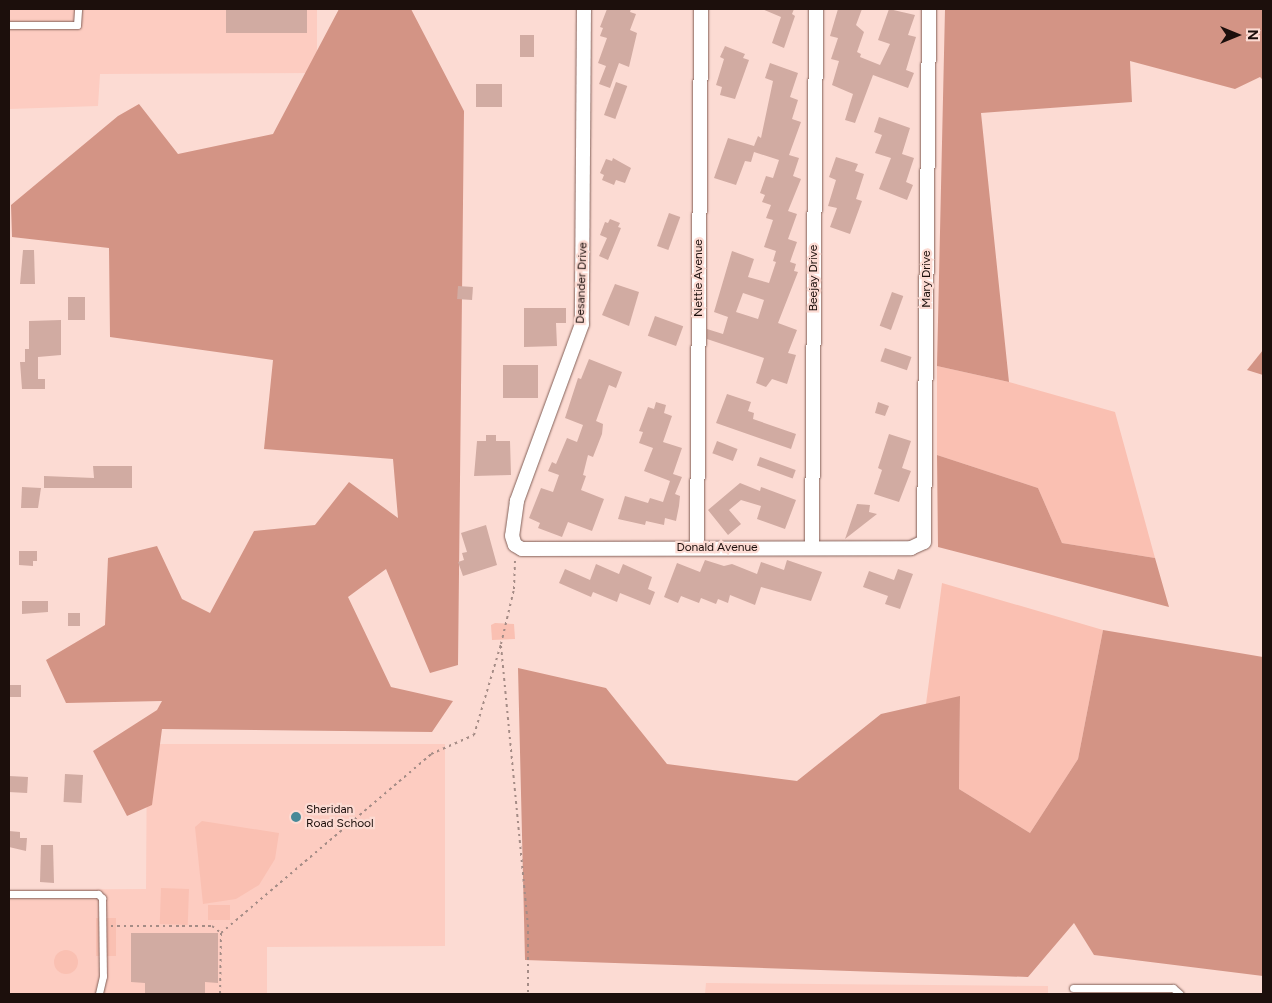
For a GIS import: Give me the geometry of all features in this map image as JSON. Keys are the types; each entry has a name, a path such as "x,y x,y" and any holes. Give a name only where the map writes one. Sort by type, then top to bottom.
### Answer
{"street":[{"name":"Desander Drive","path":"515,545 512,536 517,501 582,324 584,9"},
{"name":"Nettie Avenue","path":"697,548 701,9"},
{"name":"Beejay Drive","path":"812,548 816,9"},
{"name":"Mary Drive","path":"919,546 926,534 929,9"},
{"name":"Donald Avenue","path":"515,545 522,549 919,546"}],"lane":[{"path":"9,25 77,25 78,9"},
{"path":"9,894 98,894 104,908 103,976 99,994"},
{"path":"1073,988 1173,988 1180,994"}],"path":[{"path":"220,994 221,933 431,754 474,735 501,644 514,589 515,545"},
{"path":"501,644 528,925 528,994"},
{"path":"103,926 212,926 221,933"}],"shaded area":[{"path":"9,9 317,9 317,73 100,74 98,106 9,109"},
{"path":"339,9 411,9 464,111 458,665 430,673 386,569 348,597 391,687 453,701 432,732 162,729 152,805 127,816 93,751 157,710 162,701 66,703 46,660 105,625 108,558 157,546 182,599 210,613 254,531 315,525 349,482 398,518 393,459 264,449 273,360 110,337 109,248 12,237 11,205 118,116 139,104 178,154 273,134"},
{"path":"945,9 1263,9 1263,80 1260,77 1235,89 1130,61 1132,102 981,113 1009,382 937,366"},
{"path":"1263,350 1263,375 1247,370"},
{"path":"937,366 1009,382 1115,412 1155,558 1062,543 1038,488 937,455"},
{"path":"937,455 1038,488 1062,543 1155,558 1169,607 938,547"},
{"path":"942,583 1103,630 1078,759 1030,833 959,789 960,697 926,704"},
{"path":"495,623 514,624 515,639 492,640 491,625"},
{"path":"1103,630 1263,657 1263,976 1094,955 1074,923 1028,977 525,960 518,668 606,688 667,764 797,781 881,714 960,696 959,789 1030,833 1078,759"},
{"name":"Sheridan Road School","path":"147,744 445,744 445,946 267,947 267,994 9,994 9,890 146,889"},
{"path":"202,821 279,833 275,859 259,885 236,899 203,904 195,827"},
{"path":"161,888 189,889 188,925 160,924"},
{"path":"208,905 230,905 230,920 208,920"},
{"path":"96,918 116,918 116,956 96,956"},
{"path":"66,950 75,953 78,962 75,971 66,974 57,971 54,962 57,953"},
{"path":"706,983 1048,986 1048,994 705,994"}],"building":[{"path":"226,9 307,9 307,33 226,33"},
{"path":"607,9 631,9 630,12 636,14 630,30 637,33 629,67 619,63 610,88 599,84 606,66 598,63 607,38 600,36 603,28 600,27"},
{"path":"762,9 794,9 792,14 795,16 784,48 772,43 781,17"},
{"path":"838,9 862,9 856,25 864,32 857,52 861,54 860,57 880,65 890,44 878,40 889,9 915,15 908,35 916,37 906,70 914,73 908,88 873,75 855,123 845,120 853,94 832,85 839,61 831,59 838,38 830,36"},
{"path":"520,35 534,35 534,57 520,57"},
{"path":"725,46 745,54 743,58 749,60 735,99 720,95 722,87 716,85 724,59 720,57"},
{"path":"770,63 798,73 790,97 798,100 792,119 801,122 789,155 799,158 793,176 801,179 788,211 797,214 788,239 797,242 790,262 796,264 794,271 798,272 778,323 797,330 788,353 796,355 787,384 772,379 766,387 756,383 764,358 707,339 707,329 723,334 728,317 714,312 732,251 754,259 748,277 769,283 776,262 773,261 776,251 764,247 773,220 766,218 771,205 762,202 765,195 760,193 766,176 773,178 779,160 754,152 751,162 745,161 736,185 714,178 728,138 754,146 758,136 761,138 773,81 765,78","holes":["743,293 764,300 758,319 736,312"]},
{"path":"616,82 627,86 615,119 604,115"},
{"path":"476,84 502,84 502,107 476,107"},
{"path":"879,117 910,128 902,154 914,158 906,182 913,185 907,200 879,189 891,158 875,153 882,135 874,132"},
{"path":"836,157 858,164 855,171 864,174 856,199 862,201 850,234 830,227 837,208 828,206 836,180 829,177"},
{"path":"613,158 631,168 625,183 616,180 614,185 602,180 604,175 600,173 606,159 612,161"},
{"path":"669,213 680,217 668,250 657,246"},
{"path":"610,219 620,223 618,227 621,228 608,260 599,256 607,238 600,235 605,222 608,223"},
{"path":"23,250 34,250 35,284 20,284"},
{"path":"615,284 639,292 629,326 602,315"},
{"path":"458,286 473,287 472,300 457,299"},
{"path":"892,292 903,296 891,330 880,326"},
{"path":"68,297 85,297 85,320 68,320"},
{"path":"524,308 566,308 566,323 556,323 557,346 524,347"},
{"path":"655,316 683,326 676,346 648,336"},
{"path":"61,320 61,355 38,357 38,379 45,379 45,389 22,389 20,362 25,362 25,349 29,349 29,321"},
{"path":"885,348 911,357 907,370 880,361"},
{"path":"589,359 622,372 616,388 609,385 596,421 603,424 602,434 593,457 588,455 583,475 586,476 581,490 604,499 592,531 568,522 562,537 538,528 540,523 529,518 541,488 553,492 559,475 548,471 552,462 556,464 567,438 577,442 583,425 565,418 578,378 581,379"},
{"path":"503,365 538,365 538,398 503,398"},
{"path":"727,394 751,402 748,411 754,413 753,419 796,434 791,449 716,423"},
{"path":"656,402 666,405 664,413 672,416 663,442 682,448 673,474 682,477 675,494 680,496 676,521 665,518 664,525 646,521 645,525 618,519 625,496 648,503 650,498 663,502 670,481 644,471 653,448 639,443 643,432 639,431 648,407 654,409"},
{"path":"878,402 889,406 885,416 875,413"},
{"path":"889,434 911,441 902,468 911,471 899,502 874,494 882,470 878,468"},
{"path":"486,435 496,435 496,441 510,441 511,475 474,476 477,441 486,441"},
{"path":"717,441 738,449 733,461 712,453"},
{"path":"760,457 796,470 793,478 757,465"},
{"path":"93,466 132,466 132,488 44,488 44,476 94,478"},
{"path":"740,483 760,491 761,487 796,500 785,529 757,519 761,506 741,500 729,510 741,524 728,535 708,510"},
{"path":"22,487 41,488 38,508 21,508"},
{"path":"857,504 870,505 869,512 877,514 845,539"},
{"path":"486,525 497,565 463,576 458,562 464,560 462,553 467,552 461,533"},
{"path":"19,551 37,551 37,561 33,561 33,566 19,565"},
{"path":"705,560 724,566 732,564 757,574 761,562 784,570 787,560 822,572 811,601 761,587 755,605 730,595 728,603 718,599 716,604 701,598 699,603 681,596 678,603 664,597 677,563 700,572"},
{"path":"596,564 619,574 623,564 652,577 648,589 655,592 650,605 620,593 617,602 593,592 591,597 559,583 565,569 590,580"},
{"path":"898,569 913,574 900,609 885,604 888,596 863,587 869,571 894,580"},
{"path":"22,601 48,601 48,612 22,614"},
{"path":"68,613 80,613 80,626 68,626"},
{"path":"9,685 21,685 21,697 9,697"},
{"path":"65,774 83,775 82,803 64,802"},
{"path":"9,776 28,777 27,793 9,792"},
{"path":"9,831 20,832 20,838 27,838 26,851 9,847"},
{"path":"41,845 53,845 54,883 40,882"},
{"path":"131,933 218,933 218,983 205,982 205,994 145,994 145,983 131,982"}],"place":[{"name":"Sheridan Road School","path":"296,817"}]}
